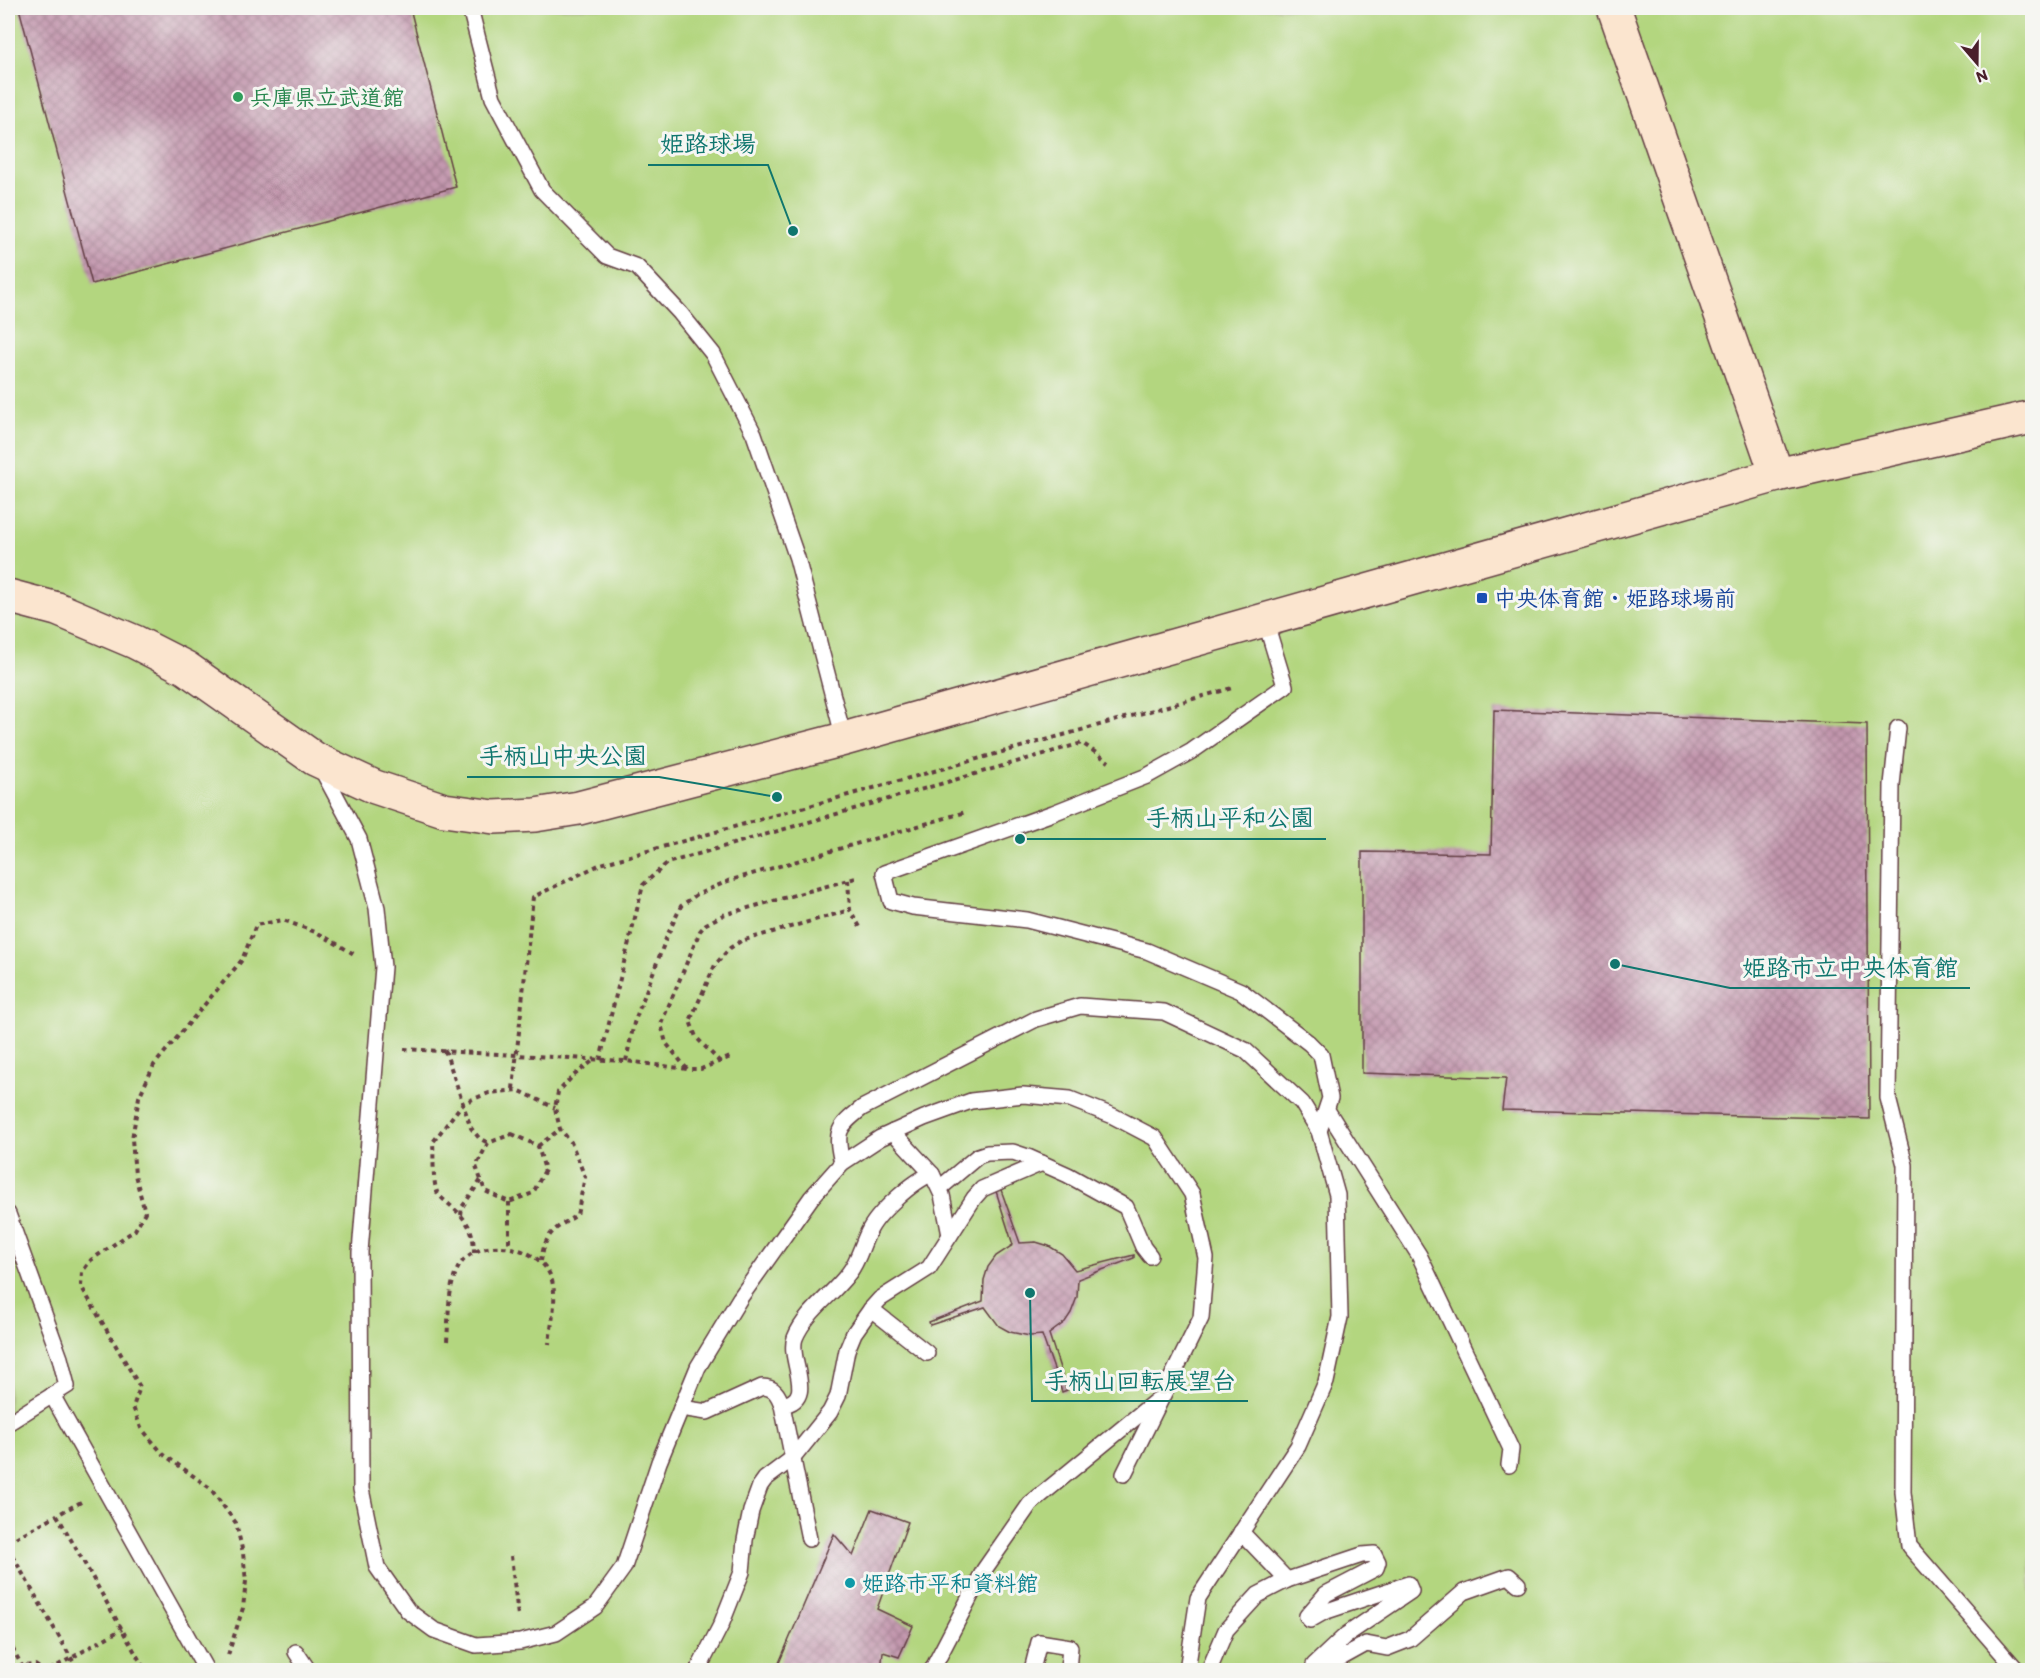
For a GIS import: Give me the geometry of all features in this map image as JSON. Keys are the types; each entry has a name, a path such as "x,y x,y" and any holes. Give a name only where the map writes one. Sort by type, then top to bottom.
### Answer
{"street":[{"path":"1614,8 1777,475"},
{"path":"8,596 57,609 135,642 176,663 233,700 315,759 375,787 444,810 494,817 535,815 579,808 844,739 1777,475 2032,417"}],"lane":[{"path":"470,8 493,98 542,190 607,256 637,267 680,313 713,354 754,434 797,558 844,739"},
{"path":"1265,620 1285,686 1192,752 1131,783 884,873 891,901 913,907 1027,920 1125,945 1147,951 1241,992 1309,1043 1321,1055 1330,1098 1319,1131"},
{"path":"1898,728 1892,784 1888,1098 1905,1165 1903,1492 1909,1546 2017,1671"},
{"path":"315,759 359,840 377,908 383,971 360,1252 361,1489 377,1567 408,1611 434,1629 476,1645 520,1642 556,1633 595,1607 624,1567 658,1462 698,1366 740,1298 812,1198 842,1163 880,1138 924,1118 971,1101 1023,1095 1070,1099 1113,1116 1155,1138 1192,1194 1206,1258 1201,1318 1124,1474"},
{"path":"842,1163 837,1139 843,1123 862,1108 1036,1019 1080,1006 1164,1012 1245,1050 1302,1103 1319,1131 1337,1195 1341,1317 1326,1382 1298,1446 1198,1598 1187,1671"},
{"path":"1327,1110 1419,1255 1511,1449 1509,1465"},
{"path":"893,1132 932,1174 940,1188 951,1235"},
{"path":"940,1188 978,1156 987,1153 1013,1152 1068,1175 1126,1207 1143,1247 1150,1256"},
{"path":"698,1671 721,1626 742,1572 751,1511 760,1486 765,1479 793,1458 836,1403 847,1350 854,1334 880,1299 929,1268 982,1189 1042,1163"},
{"path":"782,1405 787,1404 799,1394 800,1380 793,1348 801,1327 854,1267 870,1228 877,1218 914,1183 932,1174"},
{"path":"8,1215 60,1358 67,1386 8,1423"},
{"path":"871,1309 927,1353"},
{"path":"681,1408 707,1412 762,1387 775,1391 782,1405 810,1539"},
{"path":"52,1395 206,1671"},
{"path":"932,1671 984,1570 1030,1503 1162,1396"},
{"path":"1241,1532 1287,1580"},
{"path":"1209,1671 1226,1629 1258,1595 1287,1580 1362,1555 1374,1554 1378,1562 1376,1568 1326,1594 1306,1616 1310,1620 1324,1612 1408,1584 1411,1591 1346,1635 1314,1665 1318,1671 1365,1644 1388,1647 1410,1639 1464,1592 1509,1576 1518,1584"},
{"path":"1032,1671 1039,1642 1070,1647 1068,1671"},
{"path":"296,1652 308,1671"}],"path":[{"path":"513,1089 533,897 601,864 1282,675"},
{"path":"542,1261 544,1243 551,1232 577,1215 585,1177 571,1142 560,1129 555,1108 558,1092 573,1076 597,1060 643,885 667,863 1083,743 1119,769 1131,783"},
{"path":"626,1062 634,1023 667,936 681,906 696,895 739,878 973,810"},
{"path":"687,1069 666,1043 661,1024 700,931 706,924 723,915 848,880 884,873"},
{"path":"848,880 850,910 860,927"},
{"path":"720,1062 696,1037 690,1021 715,965 722,956 741,941 850,910"},
{"path":"227,1660 243,1608 246,1581 243,1553 236,1523 210,1488 163,1454 141,1428 133,1407 140,1387 81,1286 82,1272 91,1260 135,1230 145,1212 135,1175 132,1139 139,1097 154,1065 242,960 256,925 283,920 309,930 383,971"},
{"path":"377,1048 517,1054 687,1069 701,1069 733,1056"},
{"path":"445,1050 471,1128 479,1138 488,1143"},
{"path":"474,1253 474,1238 471,1229 461,1215 438,1194 435,1185 434,1142 463,1103 489,1093 513,1089 555,1108"},
{"path":"538,1146 560,1129"},
{"path":"512,1134 538,1146 545,1170 533,1193 509,1202 485,1191 476,1166 488,1143 512,1134"},
{"path":"461,1215 462,1208 481,1180"},
{"path":"509,1202 509,1247"},
{"path":"447,1341 451,1285 459,1266 474,1253 496,1247 509,1247 518,1248 542,1261 550,1276 554,1291 549,1344"},
{"path":"8,1542 105,1488"},
{"path":"57,1515 145,1671"},
{"path":"8,1548 78,1671"},
{"path":"50,1671 122,1629"},
{"path":"8,1640 22,1666"},
{"path":"22,1666 35,1665 43,1671"},
{"path":"19,1671 22,1666"}],"green space":[{"path":"8,8 2032,8 2032,1670 8,1670"}],"building":[{"name":"兵庫県立武道館","path":"19,8 410,8 456,187 92,284"},
{"path":"1494,710 1867,724 1869,1119 1502,1110 1506,1078 1362,1073 1362,852 1491,854"},
{"path":"1000,1187 1020,1243 1036,1242 1049,1246 1062,1254 1075,1270 1134,1255 1134,1258 1078,1279 1077,1297 1071,1313 1065,1322 1049,1334 1067,1390 1062,1392 1042,1335 1030,1336 1010,1332 999,1326 985,1307 930,1325 929,1322 983,1301 984,1280 988,1267 996,1256 1013,1245 995,1188"},
{"name":"姫路市平和資料館","path":"872,1509 908,1522 877,1609 913,1626 899,1657 883,1652 881,1670 776,1670 834,1534 853,1556"}],"place":[{"name":"兵庫県立武道館","path":"238,97"},
{"name":"姫路球場","path":"793,231"},
{"name":"中央体育館・姫路球場前","path":"1482,598"},
{"name":"手柄山中央公園","path":"777,797"},
{"name":"手柄山平和公園","path":"1020,839"},
{"name":"姫路市立中央体育館","path":"1615,964"},
{"name":"手柄山回転展望台","path":"1030,1293"},
{"name":"姫路市平和資料館","path":"850,1583"}]}
